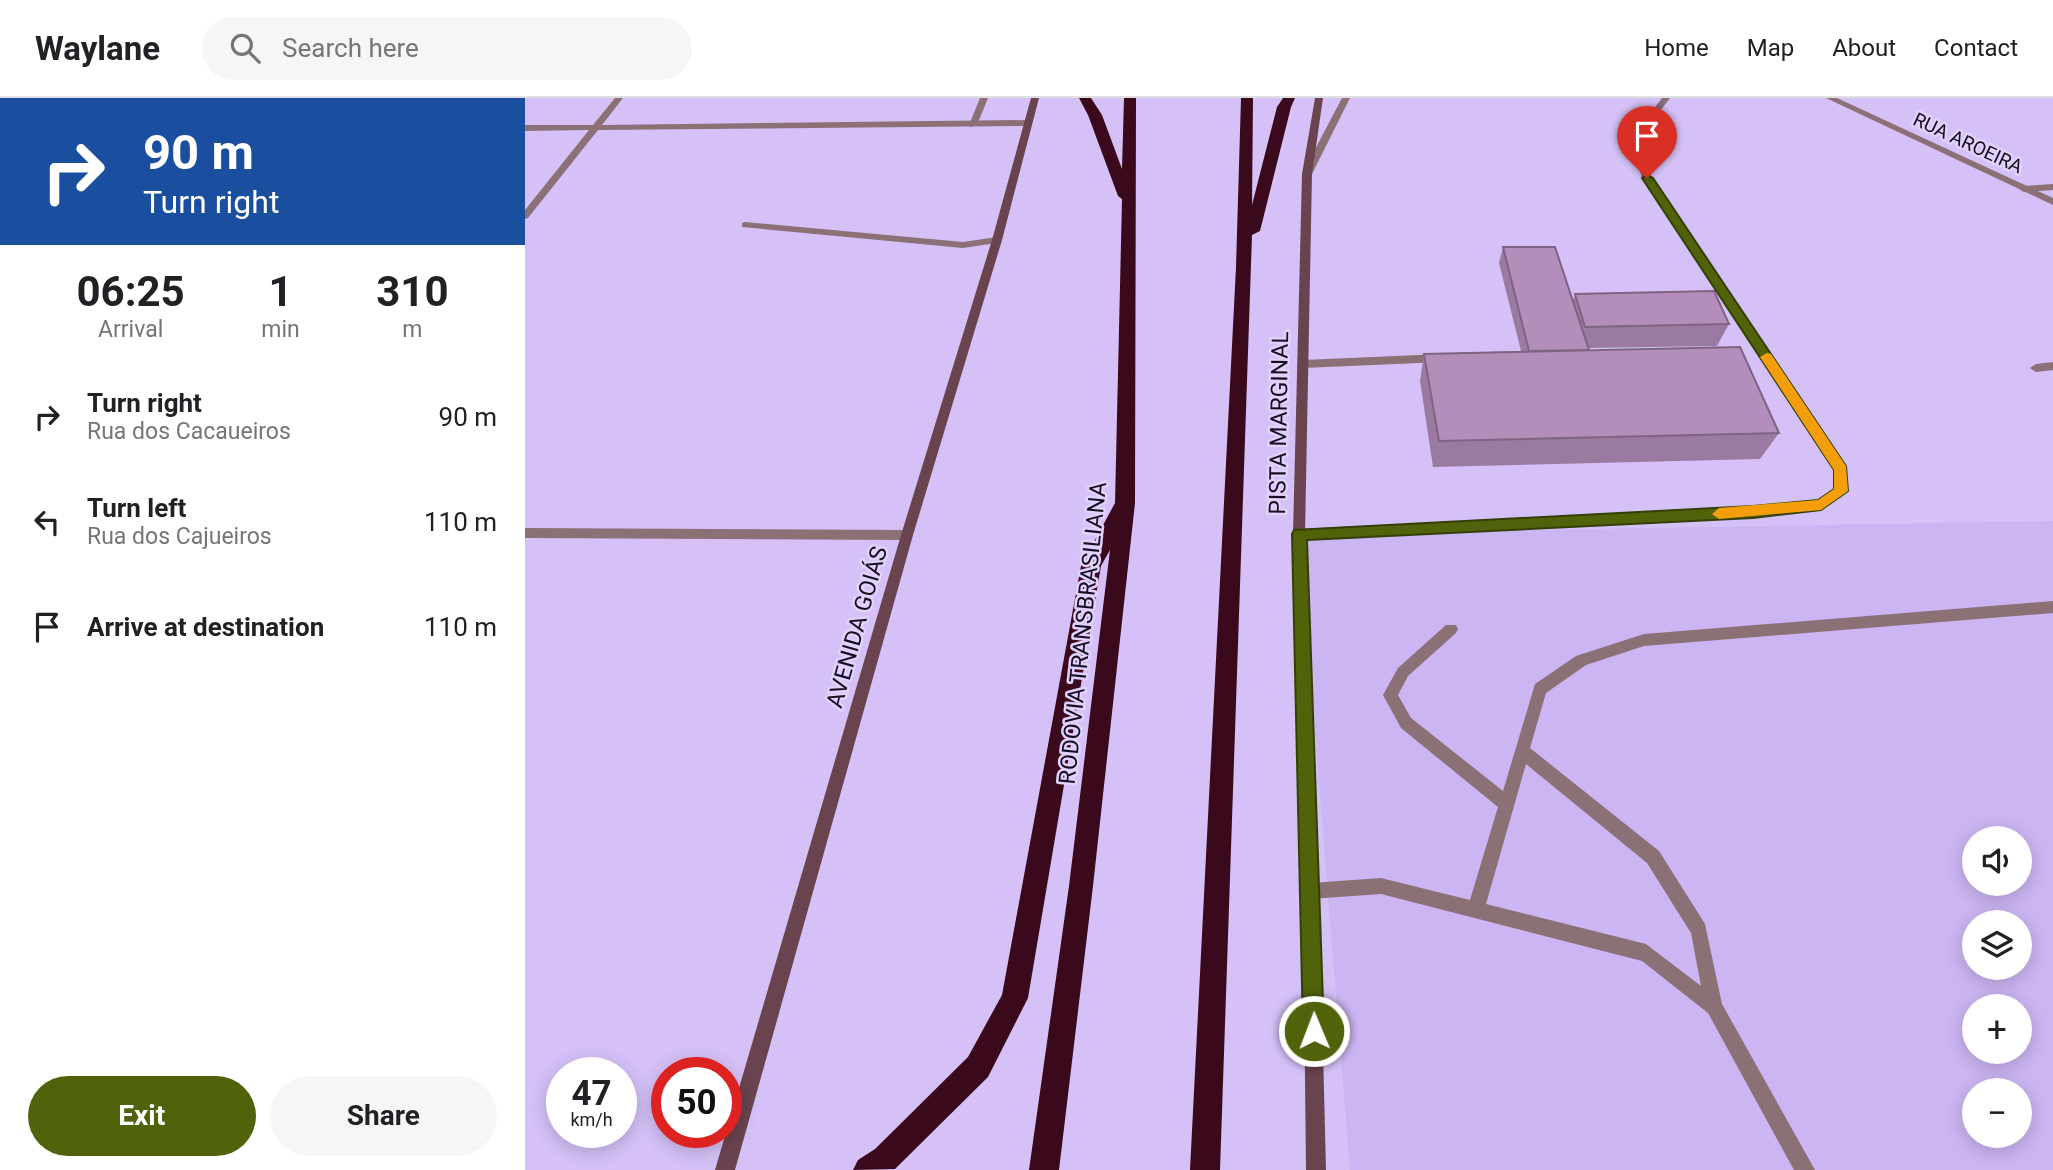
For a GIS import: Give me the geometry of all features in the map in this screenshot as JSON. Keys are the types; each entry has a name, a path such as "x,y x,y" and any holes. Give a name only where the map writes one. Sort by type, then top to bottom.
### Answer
{"highway":[{"path":"1085,98 1095,115 1130,209"},
{"name":"RODOVIA TRANSBRASILIANA","path":"1044,1170 1081,886 1125,503 1130,98"},
{"path":"1205,1170 1244,267 1247,98"},
{"path":"1244,267 1284,107 1290,98"},
{"path":"868,1170 885,1159 978,1067 1014,998 1091,566 1125,503"}],"main road":[{"name":"AVENIDA GOIÁS","path":"725,1170 907,535 997,240 1035,98"},
{"name":"PISTA MARGINAL","path":"1316,1170 1311,891 1299,534 1307,174 1319,98"}],"street":[{"path":"525,216 619,98"},
{"path":"973,125 983,98"},
{"path":"1307,174 1346,98"},
{"path":"1299,534 1753,512 1821,505 1841,491 1841,470 1647,178 1634,139 1666,98"},
{"name":"RUA AROEIRA","path":"1830,98 2053,202"},
{"path":"525,128 1028,123"},
{"path":"2024,189 2053,187"},
{"path":"745,225 963,245 997,240"},
{"path":"1303,364 1456,357"},
{"path":"2036,368 2053,366"},
{"path":"525,534 907,535"},
{"path":"1476,910 1540,689 1581,660 1644,640 2053,607"},
{"path":"1451,629 1403,672 1390,695 1406,723 1506,804"},
{"path":"1522,751 1654,857 1699,930 1714,1007 1805,1170"},
{"path":"1311,891 1381,886 1646,953 1714,1007"}],"shaded area":[{"path":"2053,521 2053,1170 1350,1170 1299,534"}],"building":[{"path":"1503,247 1555,247 1589,350 1529,351"},
{"path":"1714,291 1729,324 1585,327 1575,294"},
{"path":"1740,347 1779,433 1439,441 1424,354"}],"slow traffic":[{"path":"1719,514 1821,505 1841,491 1841,470 1767,357"}],"route":[{"path":"1314,1031 1299,534 1753,512 1821,505 1841,491 1841,470 1647,178"}]}
